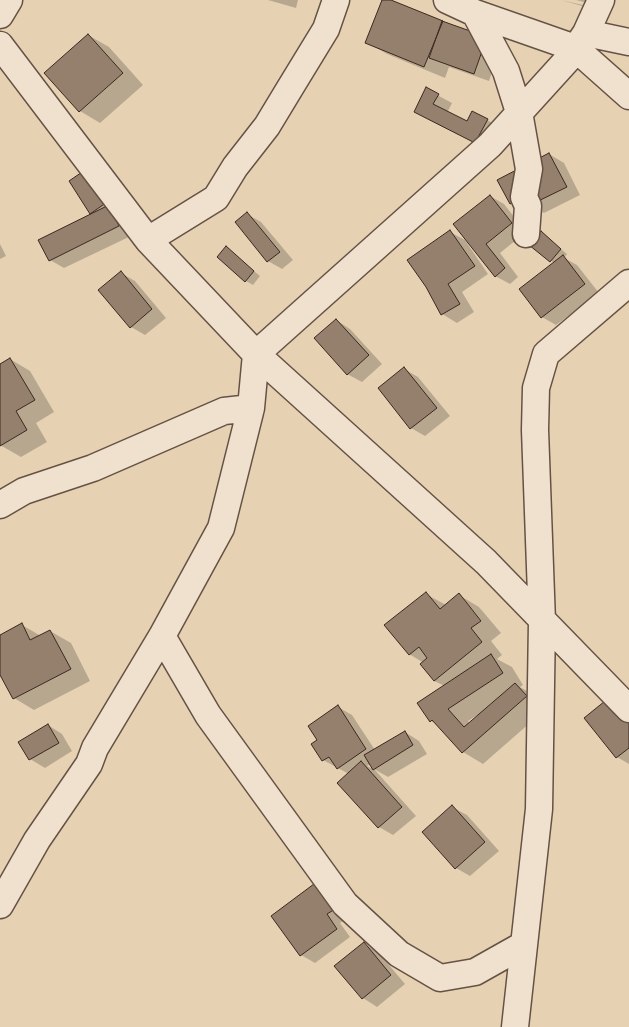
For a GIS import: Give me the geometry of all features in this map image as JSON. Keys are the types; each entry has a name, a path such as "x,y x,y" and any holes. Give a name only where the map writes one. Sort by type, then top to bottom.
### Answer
{"street":[{"path":"0,15 9,0"},
{"path":"148,240 216,198 235,167 267,126 326,29 336,0"},
{"path":"447,0 475,13 580,40 629,42"},
{"path":"0,905 37,840 89,764 95,748 162,636 221,528 251,408 256,354 483,152 569,58 601,0"},
{"path":"475,13 506,71 519,112 529,169 524,197 528,206 526,234"},
{"path":"580,40 629,96"},
{"path":"0,44 148,240 256,354 486,562 542,622 629,709"},
{"path":"515,1027 539,809 542,622 535,430 536,388 546,354 629,283"},
{"path":"0,504 24,491 93,468 224,411 251,408"},
{"path":"162,636 208,715 345,904 399,954 440,978 475,972 523,946"}],"building":[{"path":"382,0 391,0 443,21 424,67 365,43"},
{"path":"442,21 487,37 474,74 429,58"},
{"path":"88,34 123,73 79,112 44,73"},
{"path":"426,87 439,94 433,104 467,121 472,111 488,119 475,143 414,112"},
{"path":"549,153 567,187 528,206 524,197 510,204 497,180"},
{"path":"88,168 110,200 90,214 69,181"},
{"path":"490,195 512,223 486,244 505,268 495,277 453,224"},
{"path":"109,205 119,226 49,261 38,240"},
{"path":"247,212 280,252 267,262 235,222"},
{"path":"450,230 475,266 448,284 460,304 441,315 426,287 407,260"},
{"path":"541,231 561,249 550,262 529,245"},
{"path":"226,246 254,271 245,282 217,257"},
{"path":"563,255 585,284 541,318 519,289"},
{"path":"121,271 152,309 130,328 98,290"},
{"path":"336,319 369,355 347,375 314,338"},
{"path":"10,358 35,400 16,411 27,430 0,446 0,364"},
{"path":"404,367 437,408 410,429 378,388"},
{"path":"426,592 440,609 459,593 481,621 471,628 482,642 434,681 420,664 427,658 419,647 409,655 384,625"},
{"path":"22,623 30,640 50,630 71,669 13,699 0,675 0,635"},
{"path":"491,654 503,673 448,709 464,727 515,683 527,696 462,753 432,720 430,722 417,703"},
{"path":"610,697 629,721 629,748 616,758 584,718"},
{"path":"338,705 366,749 337,769 329,757 322,761 311,744 317,740 308,726"},
{"path":"48,724 59,743 29,760 18,742"},
{"path":"405,731 413,745 373,770 364,755"},
{"path":"361,761 402,807 378,828 337,783"},
{"path":"452,805 485,842 455,869 422,832"},
{"path":"322,878 340,906 327,914 337,929 300,956 271,916"},
{"path":"364,942 391,975 362,999 334,966"}]}
